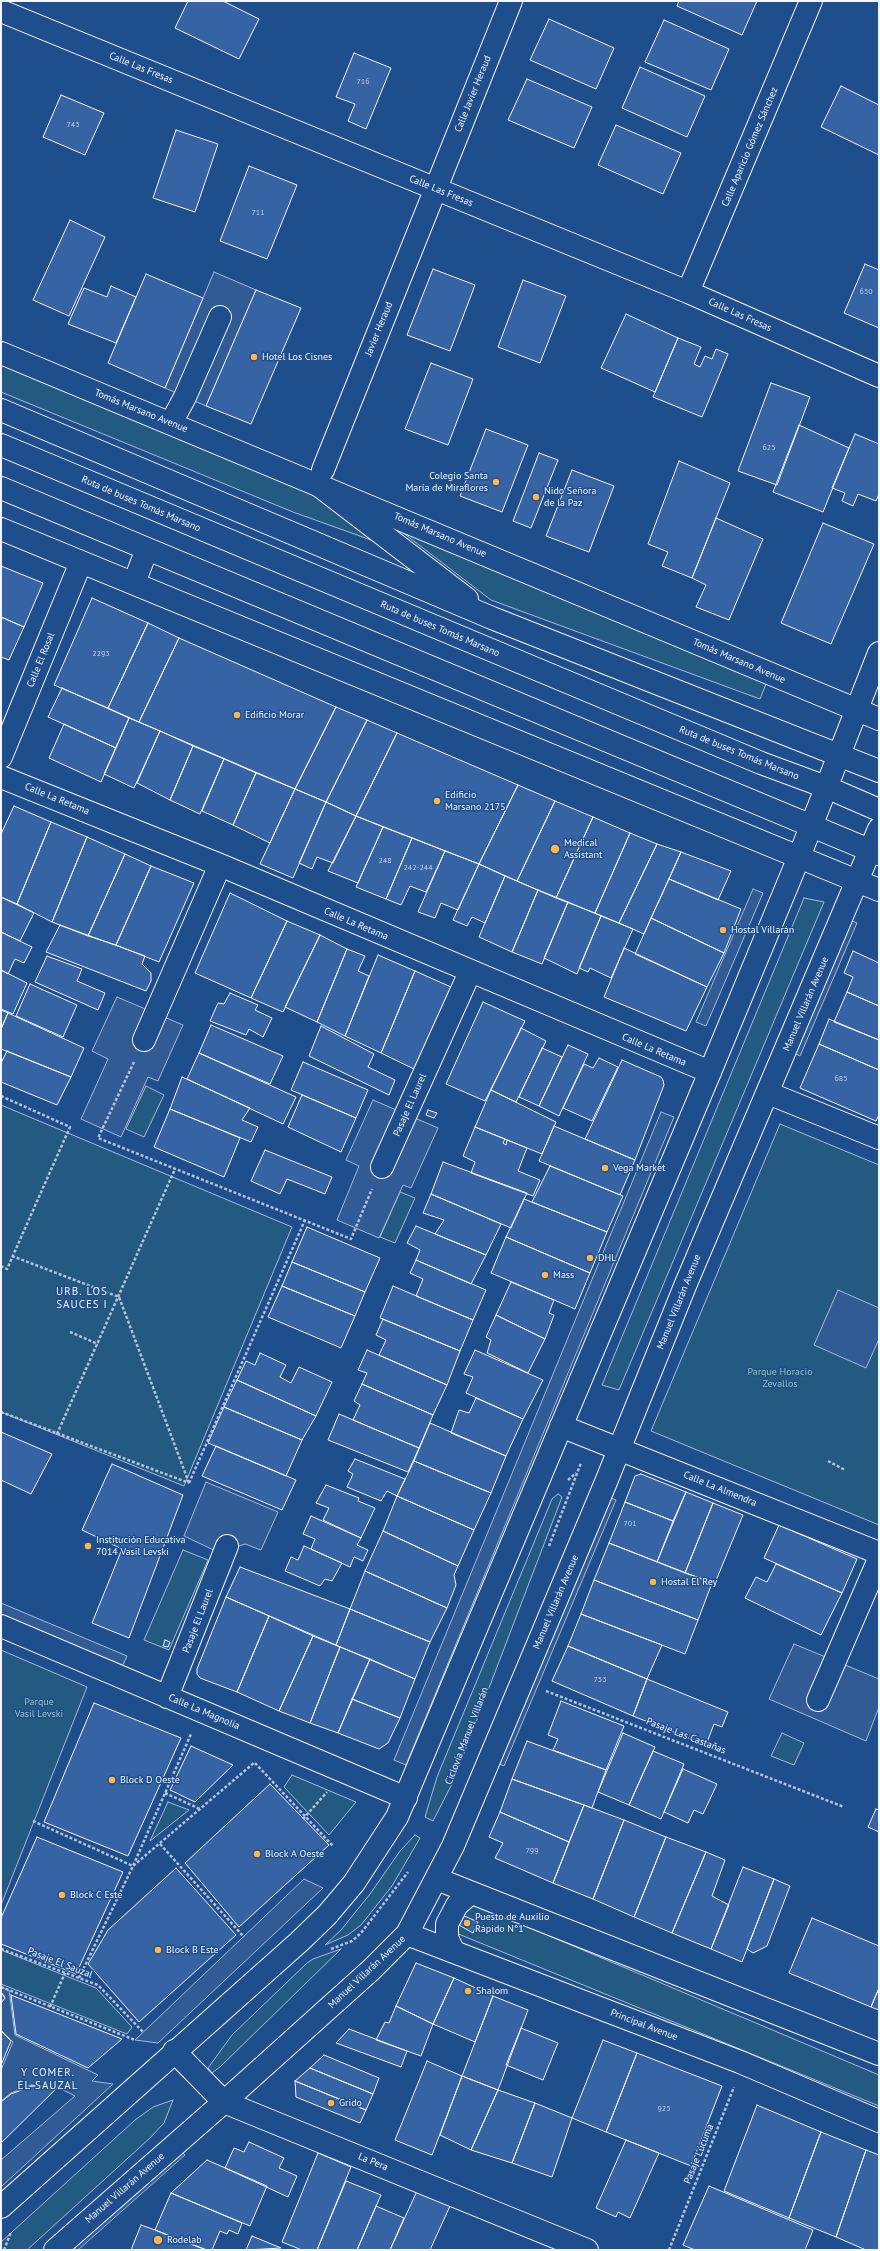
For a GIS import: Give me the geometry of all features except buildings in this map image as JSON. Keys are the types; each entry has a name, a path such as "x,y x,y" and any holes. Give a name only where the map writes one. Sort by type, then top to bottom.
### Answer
{"main road":[{"name":"Calle Javier Heraud","path":"435,188 511,1"},
{"name":"Calle Aparicio Gómez Sánchez","path":"688,292 811,1"},
{"name":"Calle Las Fresas","path":"1,11 688,292 879,376"},
{"name":"Javier Heraud","path":"320,477 435,188"},
{"path":"171,423 220,317"},
{"name":"Tomás Marsano Avenue","path":"1,353 171,423 320,477 879,719"},
{"path":"1,410 492,618 879,771"},
{"name":"Ruta de buses Tomás Marsano","path":"1,445 753,760 826,787 879,810"},
{"path":"320,477 492,618"},
{"path":"1,488 875,852"},
{"path":"1,528 879,890"},
{"path":"134,583 147,549"},
{"name":"Calle El Rosal","path":"1,757 81,562"},
{"path":"1,2207 174,2051 299,1942 327,1915 354,1882 395,1821 406,1798 710,1072 799,857 879,653"},
{"name":"Calle La Retama","path":"1,777 220,865 470,972 710,1072"},
{"name":"Manuel Villarán Avenue","path":"55,2250 224,2102 371,1970 407,1934 437,1878 522,1682 685,1286 858,881 875,852 879,829"},
{"path":"144,1040 220,865"},
{"name":"Pasaje El Laurel","path":"382,1167 470,972"},
{"path":"768,1093 879,1138"},
{"name":"Calle La Almendra","path":"561,1426 879,1553"},
{"name":"Pasaje El Laurel","path":"167,1696 227,1546"},
{"path":"818,1700 879,1559"},
{"name":"Calle La Magnolia","path":"1,1626 406,1798"},
{"path":"437,1878 471,1893 879,2054"},
{"path":"454,1952 447,1938 447,1924 457,1905 471,1893"},
{"name":"Principal Avenue","path":"407,1934 743,2063 879,2121"},
{"name":"La Pera","path":"174,2051 224,2102 587,2250"}],"path":[{"path":"144,1040 98,1138 351,1239 382,1167"},
{"path":"1,1096 70,1127 8,1268 1,1266"},
{"path":"57,1434 175,1169"},
{"path":"189,1483 305,1220"},
{"path":"12,1256 119,1297 189,1483"},
{"path":"70,1332 98,1344"},
{"path":"1,1412 189,1483"},
{"path":"828,1461 844,1470"},
{"path":"546,1553 577,1473"},
{"name":"Pasaje Las Castañas","path":"522,1682 844,1807"},
{"path":"79,1978 133,1866 193,1728"},
{"path":"133,1866 258,1760"},
{"path":"254,1762 304,1818 333,1846"},
{"path":"304,1818 329,1790"},
{"path":"165,1793 200,1808"},
{"path":"33,1822 133,1866"},
{"path":"160,1844 244,1937"},
{"path":"323,1951 352,1941 361,1933 389,1899 411,1868"},
{"name":"Pasaje El Sauzal","path":"1,1949 98,1985 143,2032"},
{"path":"50,2007 65,1973"},
{"path":"1,1987 135,2040"},
{"name":"Pasaje Lúcuma","path":"670,2250 743,2063"}],"green space":[{"path":"1,364 307,485 371,540 293,512 1,392"},
{"path":"402,532 766,684 760,699 491,600"},
{"path":"804,898 824,902 619,1390 602,1385"},
{"path":"146,1086 164,1095 144,1137 126,1129"},
{"path":"1,1105 292,1227 184,1486 1,1412"},
{"name":"Parque Horacio Zevallos","path":"780,1124 879,1165 879,1525 651,1431"},
{"path":"400,1192 415,1198 395,1243 380,1237"},
{"path":"558,1494 562,1497 453,1782 433,1821 425,1817 437,1777 552,1499"},
{"path":"183,1550 208,1560 169,1650 144,1640"},
{"name":"Parque Vasil Levski","path":"1,1650 87,1687 1,1905"},
{"path":"782,1733 804,1743 794,1765 771,1756"},
{"path":"292,1775 356,1802 329,1835 284,1787"},
{"path":"168,1802 189,1810 150,1841"},
{"path":"415,1835 420,1838 392,1886 361,1925 348,1935 325,1945 341,1930 370,1894 400,1851"},
{"path":"464,1904 481,1907 879,2075 879,2106 456,1933"},
{"path":"341,1949 212,2073 208,2068 232,2035 307,1963 313,1959"},
{"path":"1,1950 96,1988 132,2027 127,2034 1,1984"},
{"path":"173,2100 164,2123 150,2138 27,2250 1,2250 1,2242 135,2120 153,2107"}],"shaded area":[{"path":"214,272 256,290 206,406 165,388"},
{"path":"753,889 763,893 706,1026 696,1022"},
{"path":"848,919 857,923 800,1056 791,1052"},
{"path":"117,997 183,1025 158,1081 148,1077 121,1137 81,1119 108,1059 92,1051"},
{"path":"373,1100 438,1128 411,1188 403,1185 379,1238 337,1220 359,1166 346,1160"},
{"path":"661,1112 674,1117 406,1765 394,1760"},
{"path":"838,1290 879,1308 879,1339 866,1368 814,1345"},
{"path":"206,1482 278,1512 261,1550 245,1544 220,1553 184,1536"},
{"path":"606,1496 616,1500 504,1766 494,1762"},
{"path":"1,1603 127,1656 121,1669 1,1618"},
{"path":"794,1644 879,1679 879,1707 866,1741 769,1699"},
{"path":"304,1879 323,1888 158,2043 135,2040"},
{"path":"1,1987 9,1990 15,2035 98,2075 92,2081 113,2084 1,2187 1,2160 75,2096 57,2087 31,2085 11,2093 1,2101 1,2070 13,2042 1,2030 1,2003 5,1997 1,1992"},
{"path":"178,2147 185,2155 78,2250 71,2250"}],"place":[{"name":"Hotel Los Cisnes","path":"254,357"},
{"name":"Colegio Santa María de Miraflores","path":"496,482"},
{"name":"Nido Señora de la Paz","path":"536,497"},
{"name":"Edificio Morar","path":"237,715"},
{"name":"Edificio Marsano 2175","path":"437,801"},
{"name":"Medical Assistant","path":"555,849"},
{"name":"Hostal Villarán","path":"723,930"},
{"name":"Vega Market","path":"605,1168"},
{"name":"DHL","path":"590,1258"},
{"name":"Mass","path":"545,1275"},
{"name":"Institución Educativa 7014 Vasil Levski","path":"88,1546"},
{"name":"Hostal El Rey","path":"653,1582"},
{"name":"Block D Oeste","path":"112,1780"},
{"name":"Block A Oeste","path":"257,1854"},
{"name":"Block C Este","path":"62,1895"},
{"name":"Puesto de Auxilio Rápido N°1","path":"467,1923"},
{"name":"Block B Este","path":"158,1950"},
{"name":"Shalom","path":"468,1991"},
{"name":"Grido","path":"331,2103"},
{"name":"Rodelab","path":"158,2240"}],"district":[{"name":"URB. LOS SAUCES I","path":"82,1298"},
{"name":"Y COMER. EL SAUZAL","path":"48,2079"}]}
